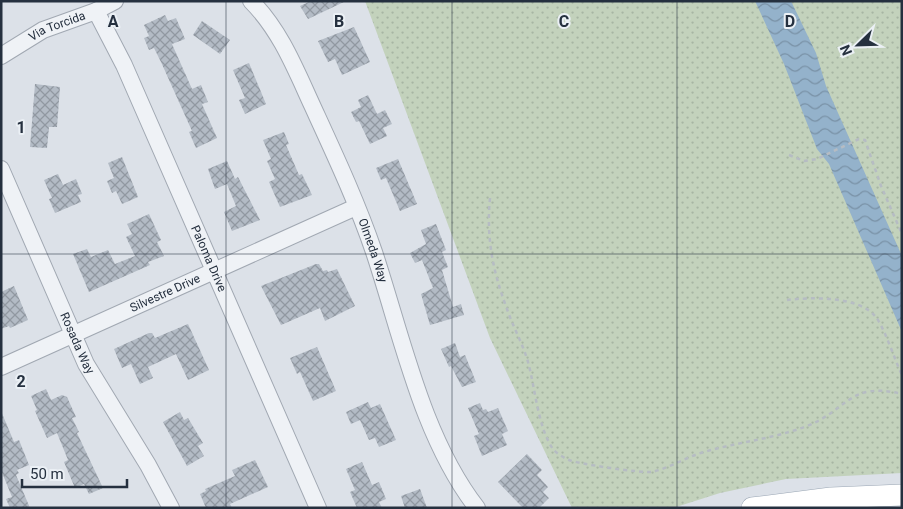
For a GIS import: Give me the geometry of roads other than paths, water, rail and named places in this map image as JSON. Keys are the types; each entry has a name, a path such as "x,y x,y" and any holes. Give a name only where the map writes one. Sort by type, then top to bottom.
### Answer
{"main road":[{"path":"752,508 848,503 902,495"}],"street":[{"name":"Via Torcida","path":"1,56 44,30 96,11 115,1"},
{"name":"Olmeda Way","path":"251,1 263,13 280,38 338,163 374,254 401,345 427,415 452,468 478,508"},
{"name":"Paloma Drive","path":"96,11 124,65 318,508"},
{"name":"Rosada Way","path":"1,170 86,364 148,465 171,508"},
{"name":"Silvestre Drive","path":"1,367 356,207"}],"water":[{"path":"755,1 791,1 816,53 826,86 902,256 902,332 829,164 817,149 784,64"}]}
